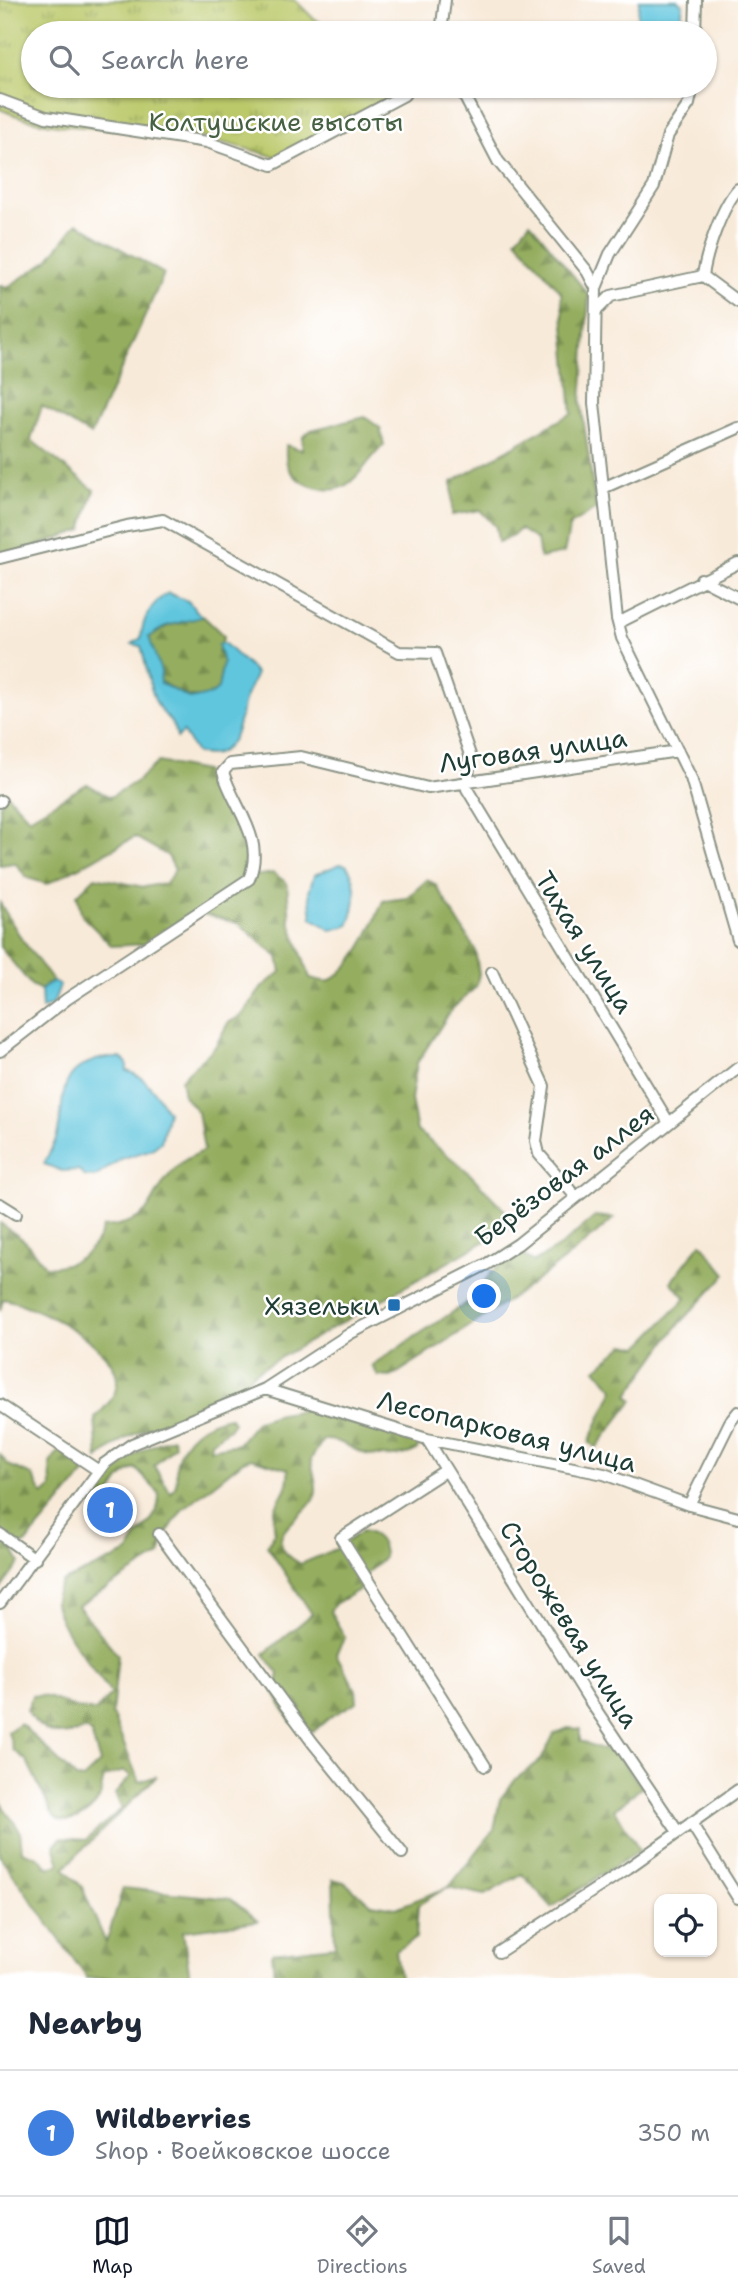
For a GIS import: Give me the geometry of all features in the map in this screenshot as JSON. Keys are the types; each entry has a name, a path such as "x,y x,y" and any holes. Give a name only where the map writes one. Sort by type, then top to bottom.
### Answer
{"street":[{"path":"442,21 445,0"},
{"path":"695,21 696,0"},
{"path":"0,100 46,117 207,142 272,164 398,98"},
{"path":"465,98 498,161 587,271 596,288 611,296"},
{"path":"690,98 668,135 654,186 610,254 596,288 594,403 618,623 622,638 691,778 738,940"},
{"path":"702,276 705,260 722,215 729,199 738,189"},
{"path":"596,311 611,296 702,276 738,302"},
{"path":"603,488 738,428"},
{"path":"0,558 127,526 163,520 399,652 435,653 470,755 467,783"},
{"path":"618,623 701,579 738,563"},
{"path":"701,579 738,598"},
{"name":"Луговая улица","path":"0,1051 19,1033 249,879 254,867 254,850 250,827 223,772 230,764 301,757 428,788 678,751"},
{"name":"Тихая улица","path":"467,783 467,789 489,829 669,1123"},
{"path":"492,972 544,1086 536,1142 540,1154 576,1197"},
{"name":"Берёзовая аллея","path":"0,1602 36,1559 99,1471 132,1444 265,1390 352,1334 487,1264 738,1069"},
{"path":"0,1204 16,1214"},
{"name":"Лесопарковая улица","path":"265,1390 427,1439 604,1474 689,1505 738,1518"},
{"path":"0,1405 99,1471"},
{"path":"689,1505 730,1422 738,1412"},
{"name":"Сторожевая улица","path":"427,1439 588,1698 678,1832"},
{"path":"446,1470 341,1538 485,1766"},
{"path":"0,1534 36,1559"},
{"path":"159,1534 313,1743 402,1853"},
{"path":"499,1952 628,1868 738,1790"},
{"path":"691,1823 738,1898"}],"green space":[{"name":"Колтушские высоты","path":"0,0 295,0 318,21 21,21 21,98 389,98 277,157 186,135 56,125 0,109"},
{"path":"530,222 589,295 581,402 596,509 570,525 564,553 540,558 537,540 520,529 513,536 498,542 496,527 480,510 452,515 452,482 572,413 561,292 516,239"},
{"path":"77,223 164,274 91,435 42,406 31,440 94,490 82,530 0,558 0,285 6,288 47,261"},
{"path":"365,417 380,428 384,445 346,485 331,489 314,487 292,473 286,462 286,445 302,450 303,437 311,430"},
{"path":"203,616 224,636 218,652 224,656 218,689 196,698 181,694 161,682 149,637 168,626"},
{"path":"158,762 204,771 222,801 242,819 249,853 243,870 255,876 273,873 287,883 290,922 310,978 327,982 346,967 361,947 383,901 407,898 427,880 435,884 475,949 479,974 476,987 452,1009 417,1063 411,1099 417,1131 466,1170 517,1223 255,1372 220,1401 137,1433 98,1459 95,1418 115,1393 117,1382 114,1368 90,1341 53,1318 3,1299 0,1311 0,1223 25,1241 46,1267 65,1264 82,1257 94,1244 103,1227 122,1224 144,1213 169,1175 182,1162 204,1150 198,1112 184,1096 181,1079 215,1047 228,1023 242,1015 263,986 281,972 278,957 238,923 194,912 146,944 112,946 82,916 77,895 95,877 144,887 166,883 175,870 168,856 135,837 47,884 27,878 15,863 0,865 0,806 6,793 29,818 87,784 110,797 137,781"},
{"path":"0,903 21,938 53,981 41,990 31,985 0,947"},
{"path":"596,1216 614,1218 561,1262 477,1321 391,1377 378,1376 372,1365 474,1298 491,1273 517,1251 534,1262 563,1244"},
{"path":"701,1243 726,1274 675,1329 628,1395 633,1400 596,1448 589,1442 614,1389 596,1369 624,1345 639,1347 686,1298 671,1282"},
{"path":"307,1410 419,1443 417,1450 411,1453 381,1456 323,1440 311,1459 316,1492 305,1510 282,1535 281,1544 287,1554 301,1564 336,1549 362,1531 375,1536 381,1543 384,1557 367,1573 362,1588 335,1604 330,1611 345,1637 336,1654 356,1690 357,1702 330,1717 313,1732 291,1722 274,1693 279,1674 264,1654 312,1614 267,1546 275,1532 274,1512 286,1486 288,1469 251,1458 243,1461 182,1510 165,1536 160,1555 78,1606 118,1655 112,1714 139,1782 157,1776 64,1868 82,1887 106,1943 123,1888 231,1899 258,1921 183,1931 190,1978 87,1978 0,1856 0,1802 20,1831 22,1851 38,1857 49,1868 60,1863 54,1846 61,1838 86,1840 122,1808 115,1794 131,1776 124,1771 105,1777 95,1805 84,1815 63,1821 52,1813 27,1761 13,1750 8,1732 20,1723 76,1778 83,1779 100,1763 91,1733 85,1729 68,1734 52,1732 38,1724 27,1710 32,1696 39,1696 78,1709 96,1711 111,1694 64,1626 58,1614 55,1597 62,1582 129,1552 156,1512 159,1493 135,1468 122,1477 108,1498 98,1506 105,1482 124,1462 149,1447 173,1438 175,1445 154,1466 171,1493 176,1485 176,1466 180,1453 189,1438 203,1426 229,1417 234,1422 211,1442 210,1449 238,1444 257,1421 279,1414"},
{"path":"60,1449 86,1472 25,1544 11,1546 20,1563 0,1590 0,1454 8,1465 32,1475 43,1495 51,1488 50,1463"},
{"path":"568,1728 580,1729 580,1741 616,1754 642,1787 614,1810 640,1850 552,1907 522,1874 485,1895 449,1887 494,1830 500,1799 516,1779 541,1760 554,1734"},
{"path":"333,1879 344,1882 372,1904 396,1908 446,1888 418,1905 416,1938 396,1951 400,1978 274,1978 272,1953 335,1946"}],"water":[{"path":"639,0 678,0 683,5 679,21 638,21"},
{"path":"168,593 188,601 202,617 166,626 149,637 161,672 160,683 191,699 212,694 218,689 223,663 218,644 224,643 256,673 244,701 235,734 225,749 218,753 196,753 183,732 177,738 174,727 155,700 141,646 132,644 141,638 143,624 153,606"},
{"path":"340,864 346,865 353,879 355,903 348,926 331,930 312,918 309,892 314,875"},
{"path":"53,981 60,985 53,1004 42,1009 41,990"},
{"path":"104,1058 121,1058 127,1063 127,1071 146,1082 160,1100 168,1112 161,1142 152,1149 121,1159 95,1177 84,1176 79,1170 62,1171 44,1164 56,1139 69,1079 87,1063"}],"place":[{"name":"Хязельки","path":"394,1305"},
{"name":"Wildberries","path":"110,1510"}]}
